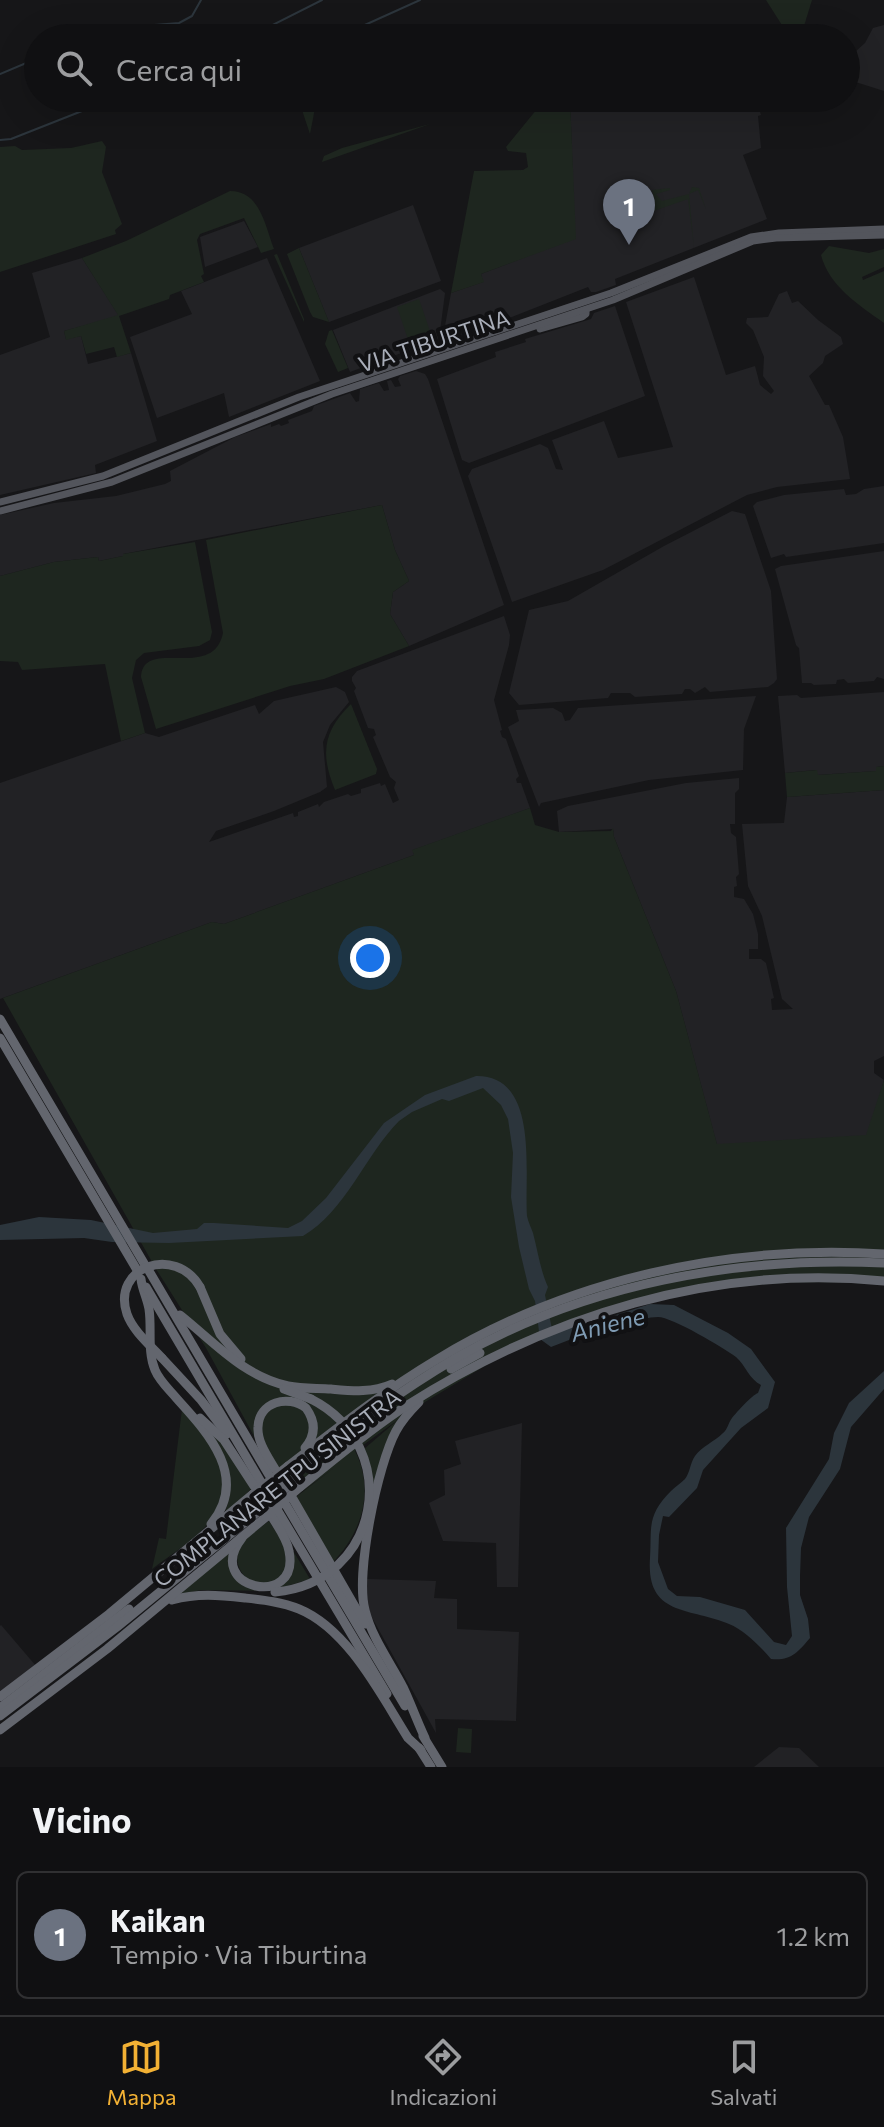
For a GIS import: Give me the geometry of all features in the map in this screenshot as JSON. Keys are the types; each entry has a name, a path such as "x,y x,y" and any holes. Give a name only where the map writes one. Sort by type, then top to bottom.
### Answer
{"highway":[{"path":"0,1019 269,1497 431,1767"},
{"path":"0,1038 107,1209"},
{"path":"184,1552 269,1497 294,1474 397,1402 457,1365 567,1308 778,1254 884,1254"},
{"path":"241,1447 230,1438 129,1317 125,1299 134,1277 144,1269 164,1263 186,1270 200,1287 220,1334 241,1360 271,1378 314,1388"},
{"path":"668,1282 717,1270 790,1263 884,1266"},
{"path":"141,1268 167,1302 205,1338 257,1375 292,1387 357,1391 379,1389 436,1360 524,1328"},
{"path":"0,1708 119,1626 219,1514 225,1500 223,1463 215,1445 164,1384 153,1364 149,1312 141,1268"},
{"path":"668,1282 884,1278"},
{"path":"167,1302 269,1497 442,1767"},
{"path":"0,1697 119,1626 172,1600 197,1592 275,1592 309,1584 334,1569 357,1540 368,1510 370,1479 359,1445 337,1416 311,1399 261,1382 236,1369 202,1341 180,1315"},
{"name":"COMPLANARE TPU SINISTRA","path":"294,1474 349,1447 524,1328"},
{"path":"0,1716 119,1626 269,1497 365,1407 436,1360"},
{"path":"425,1738 404,1689 380,1647 366,1614 361,1591 381,1472 391,1442 403,1420 426,1394"},
{"path":"252,1528 234,1550 234,1568 250,1585 262,1588 274,1585 285,1576 290,1558 269,1497 258,1428 265,1410 279,1401 291,1400 302,1404 313,1421 313,1437 294,1474"},
{"path":"179,1401 224,1440 380,1647"},
{"name":"COMPLANARE TPU SINISTRA","path":"0,1730 119,1626 252,1528 269,1497"},
{"path":"172,1600 198,1595 232,1597 286,1605 313,1615 347,1646 408,1738 421,1750"}],"main road":[{"name":"VIA TIBURTINA","path":"585,306 751,237 798,232 884,232"},
{"name":"VIA TIBURTINA","path":"0,502 103,476 314,392 585,306 756,241 884,232"},
{"name":"VIA TIBURTINA","path":"0,511 112,482 304,404 526,329 546,328 582,317 586,314 585,306"}],"shaded area":[{"path":"766,0 812,0 805,24 781,24"},
{"path":"884,25 884,91 860,83 860,48 873,28"},
{"path":"303,112 314,112 310,134"},
{"path":"535,112 571,112 576,239 481,274 484,282 451,293 474,171 523,170 528,167 526,153 508,151 506,147"},
{"path":"570,112 760,112 761,148 743,155 767,219 615,279 616,285 596,292 591,292 588,287 499,322 497,318 443,337 451,293 483,282 481,274 575,238"},
{"path":"430,124 322,162 324,156 342,148"},
{"path":"102,141 106,147 102,172 122,224 115,230 116,234 0,272 0,147 15,146 22,150 71,148"},
{"path":"692,187 699,188 706,209 698,190 689,194"},
{"path":"670,188 656,194 662,201 689,194 694,248 688,199 648,213 655,203 652,190"},
{"path":"230,191 240,193 255,203 274,249 261,253 244,218 200,234 197,240 204,282 170,295 169,299 119,316 131,353 117,357 114,347 86,354 81,336 66,340 64,331 118,315 82,258 126,241"},
{"path":"413,205 441,281 329,322 299,248"},
{"path":"244,221 258,247 205,267 200,237"},
{"path":"829,246 869,253 884,249 884,267 862,277 863,280 884,271 884,323 846,294 831,276 821,255"},
{"path":"299,248 329,322 313,317 310,312 287,254"},
{"path":"277,254 304,319 304,322 274,255"},
{"path":"82,258 119,316 64,331 66,339 81,336 88,364 131,353 157,441 95,465 96,473 0,495 0,355 50,337 32,273"},
{"path":"267,258 320,381 229,417 224,393 157,418 130,337 192,314 181,291"},
{"path":"694,277 726,375 755,366 760,385 771,394 774,391 763,376 764,357 753,330 746,323 747,318 768,317 779,294 787,291 792,303 798,301 841,337 843,344 825,356 823,363 809,376 825,405 829,405 843,437 850,479 777,487 747,495 603,570 512,602 468,476 472,469 540,444 548,448 556,469 563,470 552,440 604,421 618,458 673,447 626,302"},
{"path":"440,289 445,293 439,339 350,372 333,330"},
{"path":"419,299 434,343 412,351 397,307"},
{"path":"615,306 645,396 469,463 462,460 437,379 496,357 495,352 526,342 525,339 591,319 594,313"},
{"path":"332,330 348,368 338,372 325,344"},
{"path":"416,371 425,374 428,379 504,605 409,646 390,614 393,592 409,581 395,550 382,505 99,561 98,557 54,562 0,576 0,515 54,503 116,496 165,484 171,481 170,471 235,437 271,424 271,427 289,423 288,420 312,411 314,406 350,393 356,402 359,401 360,389 379,383 384,391 389,390 387,381 391,380 395,387 401,386 400,376"},
{"path":"884,486 884,543 771,558 753,506 757,502 784,495 844,489 846,495 856,494 864,489"},
{"path":"382,505 395,550 409,581 393,592 390,614 409,646 324,679 290,686 156,729 141,677 145,665 165,658 206,655 217,647 223,633 206,540"},
{"path":"732,511 745,514 771,591 777,679 774,683 768,687 710,692 705,687 695,693 685,689 682,694 635,697 630,693 611,693 608,698 519,705 509,693 529,610 568,601"},
{"path":"195,542 212,632 210,640 199,646 144,653 136,660 132,678 145,733 121,741 105,664 22,670 18,662 0,661 0,576 54,562 98,557 99,561"},
{"path":"884,551 884,679 877,677 874,681 848,683 844,679 837,680 836,684 802,683 799,648 775,569"},
{"path":"504,616 510,635 509,645 494,700 500,731 506,739 519,776 517,783 521,783 530,808 413,850 414,855 224,924 212,922 0,999 0,783 145,733 159,737 255,705 259,714 274,701 336,687 345,692 349,702 330,725 323,742 327,787 274,811 216,831 209,842 293,813 294,817 298,816 298,812 318,804 319,807 324,802 348,794 361,793 361,789 380,783 381,786 385,784 393,803 399,800 394,788 396,782 390,777 373,737 376,735 374,729 368,728 352,677 357,671"},
{"path":"884,692 884,766 877,767 877,771 817,775 816,770 785,773 778,696 797,695 801,698"},
{"path":"756,696 744,729 743,770 649,780 541,803 539,807 508,727 519,721 516,710 553,708 562,713 565,721 570,720 578,708"},
{"path":"351,704 377,769 376,774 335,790 327,765 327,744 335,724"},
{"path":"884,766 884,790 787,797 785,773 817,770 818,775 876,771 876,767"},
{"path":"739,778 739,789 735,793 735,824 730,824 731,833 736,837 739,874 734,897 744,899 753,914 758,949 749,949 749,959 761,959 766,963 774,998 771,999 772,1010 793,1009 782,999 762,916 748,886 742,824 784,823 787,797 884,790 884,1056 874,1061 874,1073 884,1080 869,1137 717,1145 676,991 613,829 559,832 557,811 568,806 686,783"},
{"path":"530,808 535,825 559,832 611,831 613,828 676,991 717,1144 866,1135 884,1080 884,1285 761,1285 679,1296 599,1316 560,1329 519,1348 400,1417 373,1496 372,1475 364,1449 399,1419 355,1451 364,1481 362,1510 351,1538 332,1563 296,1497 334,1468 296,1496 255,1438 3,998 212,922 224,924 414,855 412,850"},
{"path":"182,1409 212,1449 219,1464 222,1494 217,1510 207,1525 152,1569 159,1538 166,1539"},
{"path":"522,1423 518,1587 497,1587 496,1543 443,1541 429,1503 445,1495 444,1470 461,1464 455,1441"},
{"path":"211,1430 227,1449 251,1489 223,1517 230,1482"},
{"path":"269,1521 286,1547 286,1571 272,1584 248,1581 238,1562 240,1546"},
{"path":"289,1544 310,1579 271,1591 201,1590 174,1596 232,1546 242,1583 283,1583"},
{"path":"367,1579 436,1581 434,1598 457,1599 457,1629 519,1632 516,1721 435,1719 436,1733 370,1614 366,1597"},
{"path":"0,1626 36,1666 0,1692"},
{"path":"458,1728 472,1729 471,1753 456,1752"},
{"path":"779,1747 799,1748 819,1767 754,1767"}],"water":[{"name":"Aniene","path":"476,1076 496,1080 511,1091 519,1109 526,1153 527,1216 548,1287 545,1295 552,1329 597,1321 650,1304 674,1305 728,1333 751,1349 775,1382 768,1408 741,1428 703,1470 697,1488 669,1517 663,1516 658,1562 668,1589 677,1596 700,1597 745,1610 774,1642 786,1645 792,1636 786,1528 829,1459 834,1433 849,1403 884,1371 884,1389 851,1427 840,1469 809,1517 801,1548 800,1595 810,1638 794,1654 784,1659 771,1659 735,1627 673,1607 655,1591 651,1577 651,1530 657,1508 685,1479 698,1453 725,1431 734,1415 758,1393 761,1385 736,1357 665,1318 634,1322 594,1340 582,1335 551,1347 540,1339 535,1301 519,1247 511,1197 513,1153 508,1119 501,1105 483,1088 449,1101 442,1099 399,1121 331,1213 303,1236 169,1243 84,1238 0,1240 0,1225 39,1217 91,1220 153,1233 197,1229 204,1223 288,1228 302,1221 326,1198 384,1123 425,1095"}],"waterway":[{"path":"167,24 179,23 192,16 201,0"},
{"path":"275,24 322,0"},
{"path":"367,24 420,0"},
{"path":"0,74 24,64"},
{"path":"0,140 11,139 79,112"}],"place":[{"name":"Kaikan","path":"629,245"}]}
